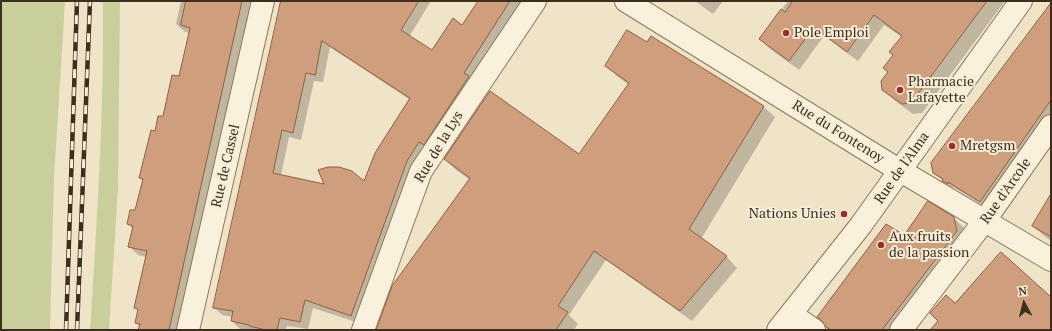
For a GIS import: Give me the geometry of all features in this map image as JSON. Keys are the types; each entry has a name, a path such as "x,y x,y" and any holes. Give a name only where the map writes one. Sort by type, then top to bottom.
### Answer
{"street":[{"name":"Rue de Cassel","path":"188,330 263,1"},
{"name":"Rue de la Lys","path":"363,330 421,172 535,1"},
{"name":"Rue du Fontenoy","path":"626,1 900,170 1051,260"},
{"name":"Rue de l'Alma","path":"785,322 861,225 1020,1"},
{"name":"Rue d'Arcole","path":"901,330 985,220 1051,126"},
{"path":"785,322 814,330"}],"green space":[{"path":"1,1 65,1 54,178 50,330 1,330"},
{"path":"103,1 120,1 118,189 109,330 90,330 101,124"}],"building":[{"path":"186,1 242,1 169,330 138,330 140,324 135,323 138,309 134,308 147,251 128,247 133,226 127,224 130,210 135,210 143,179 139,178 151,130 155,131 158,116 163,116 172,75 179,76 190,28 181,25"},
{"path":"281,1 419,1 401,30 432,50 453,18 462,25 478,1 510,1 464,73 469,76 424,145 419,142 407,161 351,316 305,300 300,322 280,318 277,330 266,330 231,321 233,311 213,308","holes":["322,41 410,98 375,153 364,181 352,171 339,167 328,167 318,170 324,184 273,173 282,130 293,133 306,73 315,75"]},
{"path":"793,1 987,1 911,103 902,104 882,90 881,81 888,72 883,68 893,55 889,52 902,36 874,15 847,52 814,27 789,61 759,39 781,9 785,12"},
{"path":"1051,3 1051,100 980,202 948,182 948,184 942,181 943,179 933,173 931,163"},
{"path":"627,30 647,42 651,36 764,106 689,229 727,256 680,311 594,251 558,306 568,312 556,330 376,330 392,286 470,178 444,159 490,91 579,154 629,83 605,66"},
{"path":"1051,194 1051,237 1032,226"},
{"path":"928,201 954,217 957,231 882,330 831,330 826,327 817,317 886,224 904,235"},
{"path":"1001,252 1051,297 1051,330 930,330 938,321 930,313 946,295 955,303"}],"railway":[{"path":"66,330 77,1"},
{"path":"77,330 90,1"}],"place":[{"name":"Pole Emploi","path":"786,33"},
{"name":"Pharmacie Lafayette","path":"900,90"},
{"name":"Mretgsm","path":"952,146"},
{"name":"Nations Unies","path":"844,214"},
{"name":"Aux fruits de la passion","path":"881,245"}]}
